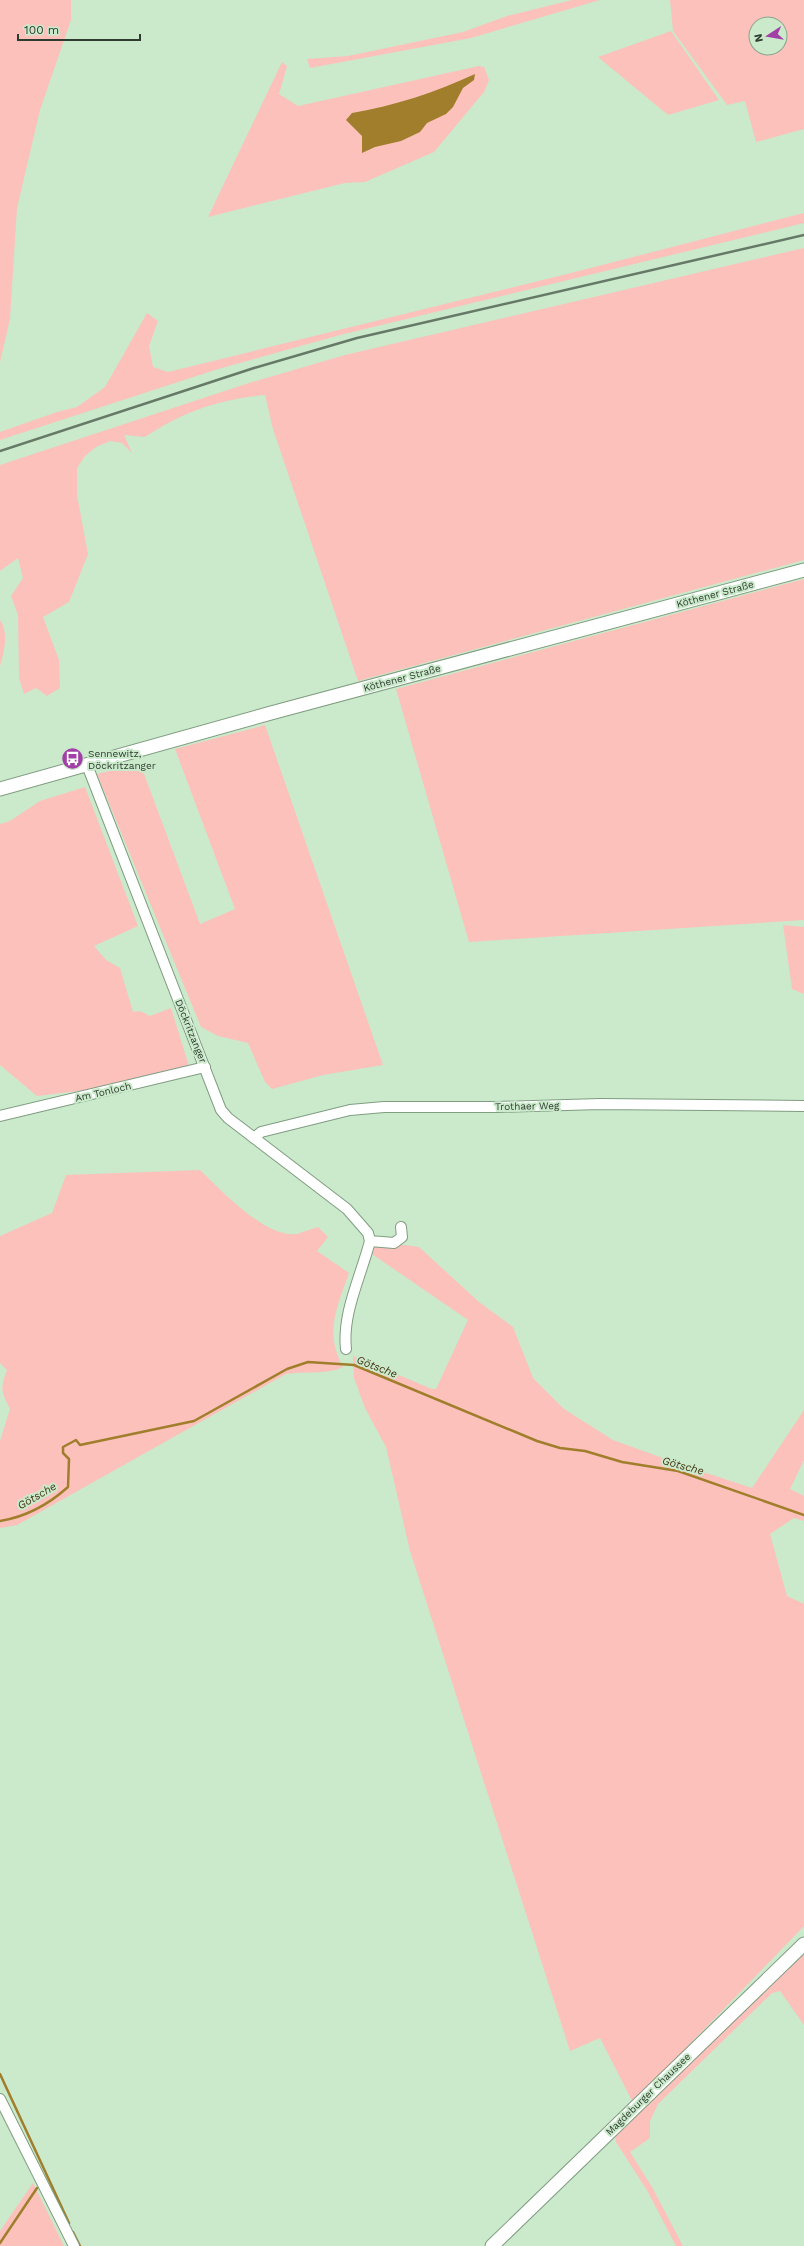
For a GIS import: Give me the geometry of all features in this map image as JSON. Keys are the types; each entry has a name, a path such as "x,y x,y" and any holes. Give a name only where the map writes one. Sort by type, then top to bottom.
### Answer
{"main road":[{"name":"Köthener Straße","path":"0,789 804,570"},
{"name":"Magdeburger Chaussee","path":"492,2246 804,1944"}],"street":[{"name":"Döckritzanger","path":"87,765 221,1110 228,1118 296,1173 347,1209 368,1233 370,1241"},
{"name":"Am Tonloch","path":"0,1116 205,1067"},
{"name":"Trothaer Weg","path":"254,1138 261,1132 350,1110 384,1107 497,1107 600,1104 804,1106"},
{"path":"346,1349 344,1335 348,1314 370,1241 394,1243 402,1237 401,1227"},
{"path":"0,2099 74,2246"}],"shaded area":[{"path":"0,0 71,0 71,20 40,110 17,208 10,319 0,362"},
{"path":"572,0 600,0 471,38 310,68 307,59 348,56 463,32 507,16"},
{"path":"670,0 804,0 804,129 756,142 745,101 727,105 673,31"},
{"path":"671,31 719,100 668,115 598,57"},
{"path":"282,62 287,66 279,94 298,106 479,66 484,67 489,80 484,92 434,152 365,182 345,183 208,217"},
{"path":"475,74 474,80 463,88 453,107 446,114 427,123 420,132 401,141 375,147 362,153 362,136 346,120 352,113 415,98"},
{"path":"804,213 804,223 340,335 215,370 0,440 0,432 57,412 77,407 105,387 147,313 158,321 149,346 153,367 168,372 571,273"},
{"path":"804,248 804,560 358,681 273,429 265,395 248,397 202,408 174,420 145,437 124,435 132,453 122,443 110,441 96,447 85,456 77,468 77,495 88,554 69,602 43,617 59,660 60,688 47,696 36,688 24,694 19,678 18,615 11,596 23,578 18,558 0,571 0,465 255,381 257,383 256,381 345,355"},
{"path":"804,579 804,920 469,942 396,689"},
{"path":"0,620 3,625 5,643 0,666"},
{"path":"265,725 383,1065 323,1075 272,1089 265,1082 248,1043 218,1036 201,1027 97,774 140,763 200,924 235,909 175,749"},
{"path":"85,787 138,926 94,946 106,960 120,968 133,1012 140,1011 150,1016 171,1008 189,1066 95,1089 37,1096 0,1065 0,824 10,821 40,801"},
{"path":"783,925 804,927 804,994 792,989"},
{"path":"200,1170 245,1211 272,1229 285,1234 297,1234 318,1227 328,1237 317,1251 349,1273 340,1297 334,1320 333,1331 337,1355 343,1367 323,1372 286,1374 17,1525 0,1528 0,1441 10,1409 2,1390 7,1370 0,1363 0,1236 52,1213 66,1175"},
{"path":"397,1244 419,1247 479,1302 513,1327 533,1378 564,1409 613,1440 752,1488 804,1410 804,1460 790,1489 804,1496 804,1521 794,1518 770,1534 787,1596 804,1604 804,1926 633,2103 600,2038 570,2051 410,1551 386,1447 365,1408 354,1378 353,1356 432,1389 436,1389 468,1320 369,1252 377,1246"},
{"path":"804,1947 804,2025 780,1991 772,1993 658,2104 650,2121 650,2138 630,2152 652,2187 683,2246 676,2246 648,2192 616,2142 615,2133"},
{"path":"33,2183 64,2246 0,2246 0,2231"}],"waterway":[{"name":"Götsche","path":"0,1521 36,1509 53,1499 68,1487 69,1459 63,1453 63,1447 76,1440 80,1445 194,1421 287,1369 308,1362 354,1365 537,1441 560,1448 585,1451 622,1462 678,1471 804,1515"},
{"path":"0,2074 69,2223"},
{"path":"0,2243 37,2188"},
{"path":"73,2232 80,2246"}],"railway":[{"path":"0,451 254,368 357,338 804,235"}],"place":[{"name":"Sennewitz, Döckritzanger","path":"73,759"}]}
